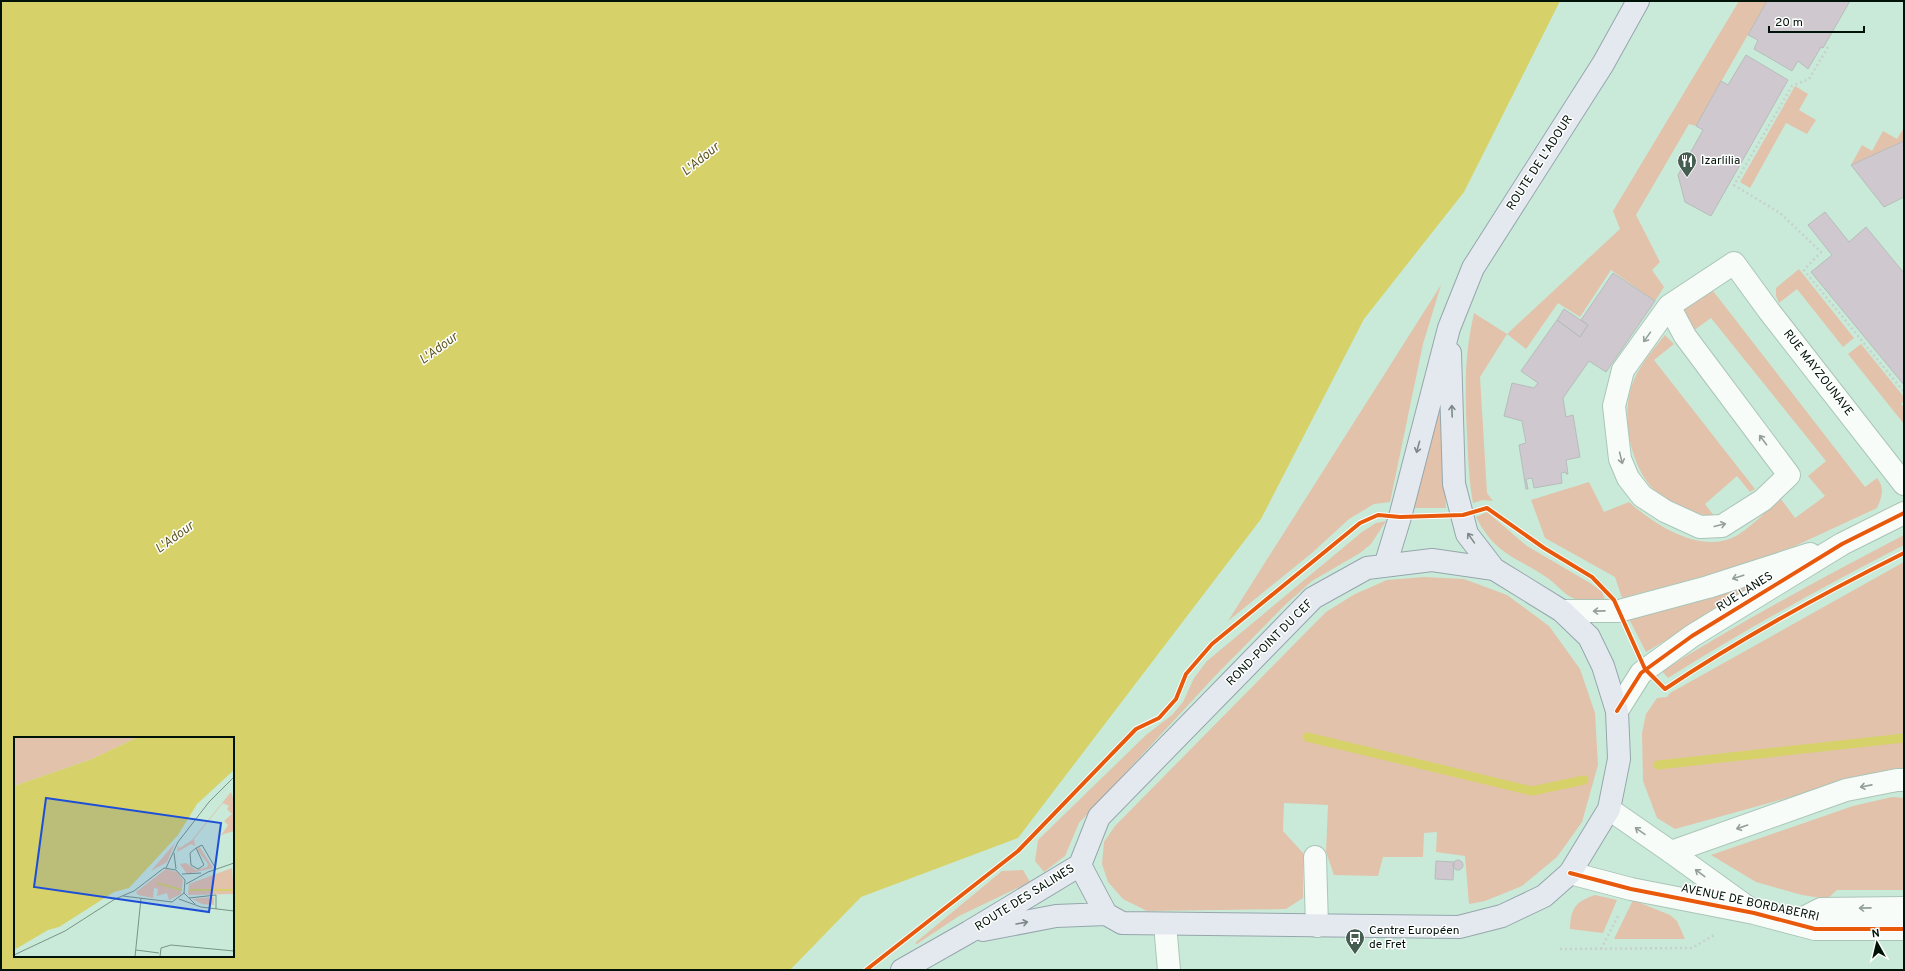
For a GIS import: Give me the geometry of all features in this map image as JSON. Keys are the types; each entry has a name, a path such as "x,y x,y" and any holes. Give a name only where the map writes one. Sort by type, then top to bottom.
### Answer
{"main road":[{"name":"ROUTE DE L'ADOUR","path":"1385,566 1400,516 1449,328 1473,268 1603,64 1638,1"},
{"name":"ROUTE DE L'ADOUR","path":"1449,328 1454,484 1467,534 1494,569"},
{"name":"ROND-POINT DU CEF","path":"1080,865 1099,817 1313,598 1367,568 1432,560 1494,569 1562,611 1589,637 1604,666 1617,711 1619,759 1609,809 1570,873 1544,896 1502,916 1459,927 1122,923 1106,914"},
{"path":"1080,865 1106,914"},
{"name":"ROUTE DES SALINES","path":"902,970 970,932 1080,865"},
{"name":"ROUTE DES SALINES","path":"970,932 1056,916 1106,914"}],"street":[{"name":"RUE MAYZOUNAVE","path":"1669,306 1734,262 1769,311 1904,484"},
{"path":"1669,306 1685,336 1789,475 1763,500 1722,526 1700,527 1665,511 1642,496 1628,478 1620,459 1614,406 1623,370 1669,306"},
{"name":"RUE LANES","path":"1617,711 1641,673 1692,636 1842,544 1904,513"},
{"name":"RUE LANES","path":"1562,611 1619,611 1708,587 1842,544"},
{"path":"1672,852 1846,790 1904,780"},
{"name":"AVENUE DE BORDABERRI","path":"1609,809 1672,852 1754,912"},
{"path":"1315,857 1317,926"},
{"name":"AVENUE DE BORDABERRI","path":"1570,873 1631,889 1754,912 1815,929 1904,929"},
{"name":"AVENUE DE BORDABERRI","path":"1793,923 1821,909 1904,908"},
{"path":"1165,924 1169,970"}],"path":[{"path":"1828,47 1809,79 1792,86 1734,185 1780,213 1821,252 1804,270 1904,392"},
{"path":"1560,949 1692,948 1754,912"}],"shaded area":[{"path":"1739,1 1767,1 1696,126 1689,124 1636,215 1660,262 1652,270 1664,287 1655,301 1611,270 1580,317 1558,303 1526,349 1507,334 1620,229 1613,211"},
{"path":"1795,86 1808,94 1799,110 1816,120 1807,134 1786,123 1750,188 1740,182"},
{"path":"1904,128 1904,141 1851,165 1862,145 1872,151 1883,131 1897,139"},
{"path":"1799,269 1854,338 1843,347 1797,289 1779,303 1776,296 1776,288"},
{"path":"1441,285 1423,344 1390,502 1374,504 1349,519 1313,552 1228,621"},
{"path":"1710,287 1865,487 1877,478 1881,485 1882,493 1877,508 1795,546 1723,571 1622,598 1615,577 1545,538 1531,500 1589,482 1604,512 1629,502 1665,528 1694,540 1708,542 1722,541 1736,536 1781,499 1795,518 1825,496 1808,476 1826,461 1711,318 1693,331 1679,309"},
{"path":"1474,313 1507,334 1480,377 1487,493 1493,501 1483,500 1473,503 1468,461 1466,388 1468,344"},
{"path":"1665,335 1674,344 1654,360 1755,489 1750,492 1737,476 1705,504 1715,517 1687,510 1662,497 1643,475 1636,462 1627,416 1631,388 1641,367"},
{"path":"1861,344 1904,397 1904,401 1901,404 1904,408 1904,424 1848,354"},
{"path":"1441,394 1446,508 1410,508"},
{"path":"1487,512 1527,546 1590,583 1602,592 1606,603 1583,601 1572,598 1549,579 1499,548 1491,540 1476,517"},
{"path":"1386,521 1371,544 1360,553 1312,581 1285,605 1216,675 1079,823 1065,856 1044,872 1035,861 1038,840 1146,735 1172,715 1183,702 1194,678 1207,661 1362,532 1376,523"},
{"path":"1904,535 1904,545 1785,609 1668,678 1662,671 1721,635"},
{"path":"1904,562 1904,771 1849,781 1675,829 1657,818 1643,781 1642,733 1646,714 1657,698 1667,697 1670,693"},
{"path":"1424,577 1464,579 1507,595 1549,626 1580,669 1595,713 1598,765 1582,822 1557,857 1522,886 1485,901 1469,904 1465,856 1436,852 1437,832 1424,833 1423,857 1383,857 1378,876 1334,875 1326,852 1328,805 1284,803 1283,831 1303,853 1303,898 1286,909 1147,911 1123,899 1108,882 1102,864 1104,842 1115,826 1326,612 1355,594 1387,580"},
{"path":"1748,586 1750,590 1646,652 1629,619"},
{"path":"1892,797 1904,798 1904,890 1837,890 1827,899 1802,895 1756,882 1711,855 1853,806"},
{"path":"1023,870 1030,882 959,916 917,944 915,943 1002,871"},
{"path":"1595,895 1617,900 1603,933 1570,929 1575,907 1583,900"},
{"path":"1633,900 1670,915 1677,921 1685,939 1614,939"}],"water":[{"name":"L'Adour","path":"1,1 1560,1 1464,192 1364,319 1261,519 1018,838 861,897 790,970 1,970"}],"building":[{"path":"1767,1 1850,1 1823,48 1821,47 1808,69 1798,61 1792,71 1754,49 1758,40 1748,35"},
{"path":"1746,55 1788,80 1711,216 1685,202 1678,175 1703,130 1696,126 1721,81 1728,85"},
{"path":"1904,141 1904,197 1884,207 1851,165"},
{"path":"1825,212 1849,242 1866,227 1904,273 1904,385 1811,272 1832,255 1808,225"},
{"path":"1613,273 1655,301 1606,372 1589,361 1563,398 1566,417 1573,415 1580,457 1566,460 1568,474 1566,474 1566,472 1561,473 1562,483 1534,488 1532,478 1526,479 1528,489 1526,489 1519,445 1526,443 1522,421 1504,416 1512,383 1534,388 1538,383 1521,371 1557,320 1580,337 1588,325 1581,320"},
{"path":"1564,309 1588,325 1580,337 1557,320"},
{"path":"1456,860 1460,860 1462,861 1462,869 1456,870 1453,867 1453,863"},
{"path":"1436,861 1454,862 1453,880 1435,879"}],"waterway":[{"path":"1307,737 1532,791 1584,780"},
{"path":"1658,765 1904,738"}],"cycle path":[{"path":"866,970 1018,851 1136,729 1159,718 1176,699 1186,674 1212,644 1360,523 1378,515 1400,517 1463,515 1487,508 1544,548 1592,577 1614,600 1645,669 1665,689 1752,634 1843,584 1904,553"},
{"path":"1617,711 1641,673 1692,636 1842,544 1904,513"},
{"path":"1570,873 1631,889 1754,913 1815,929 1904,929"}],"place":[{"name":"Izarlilia","path":"1687,178"},
{"name":"Centre Européen de Fret","path":"1355,955"}]}
